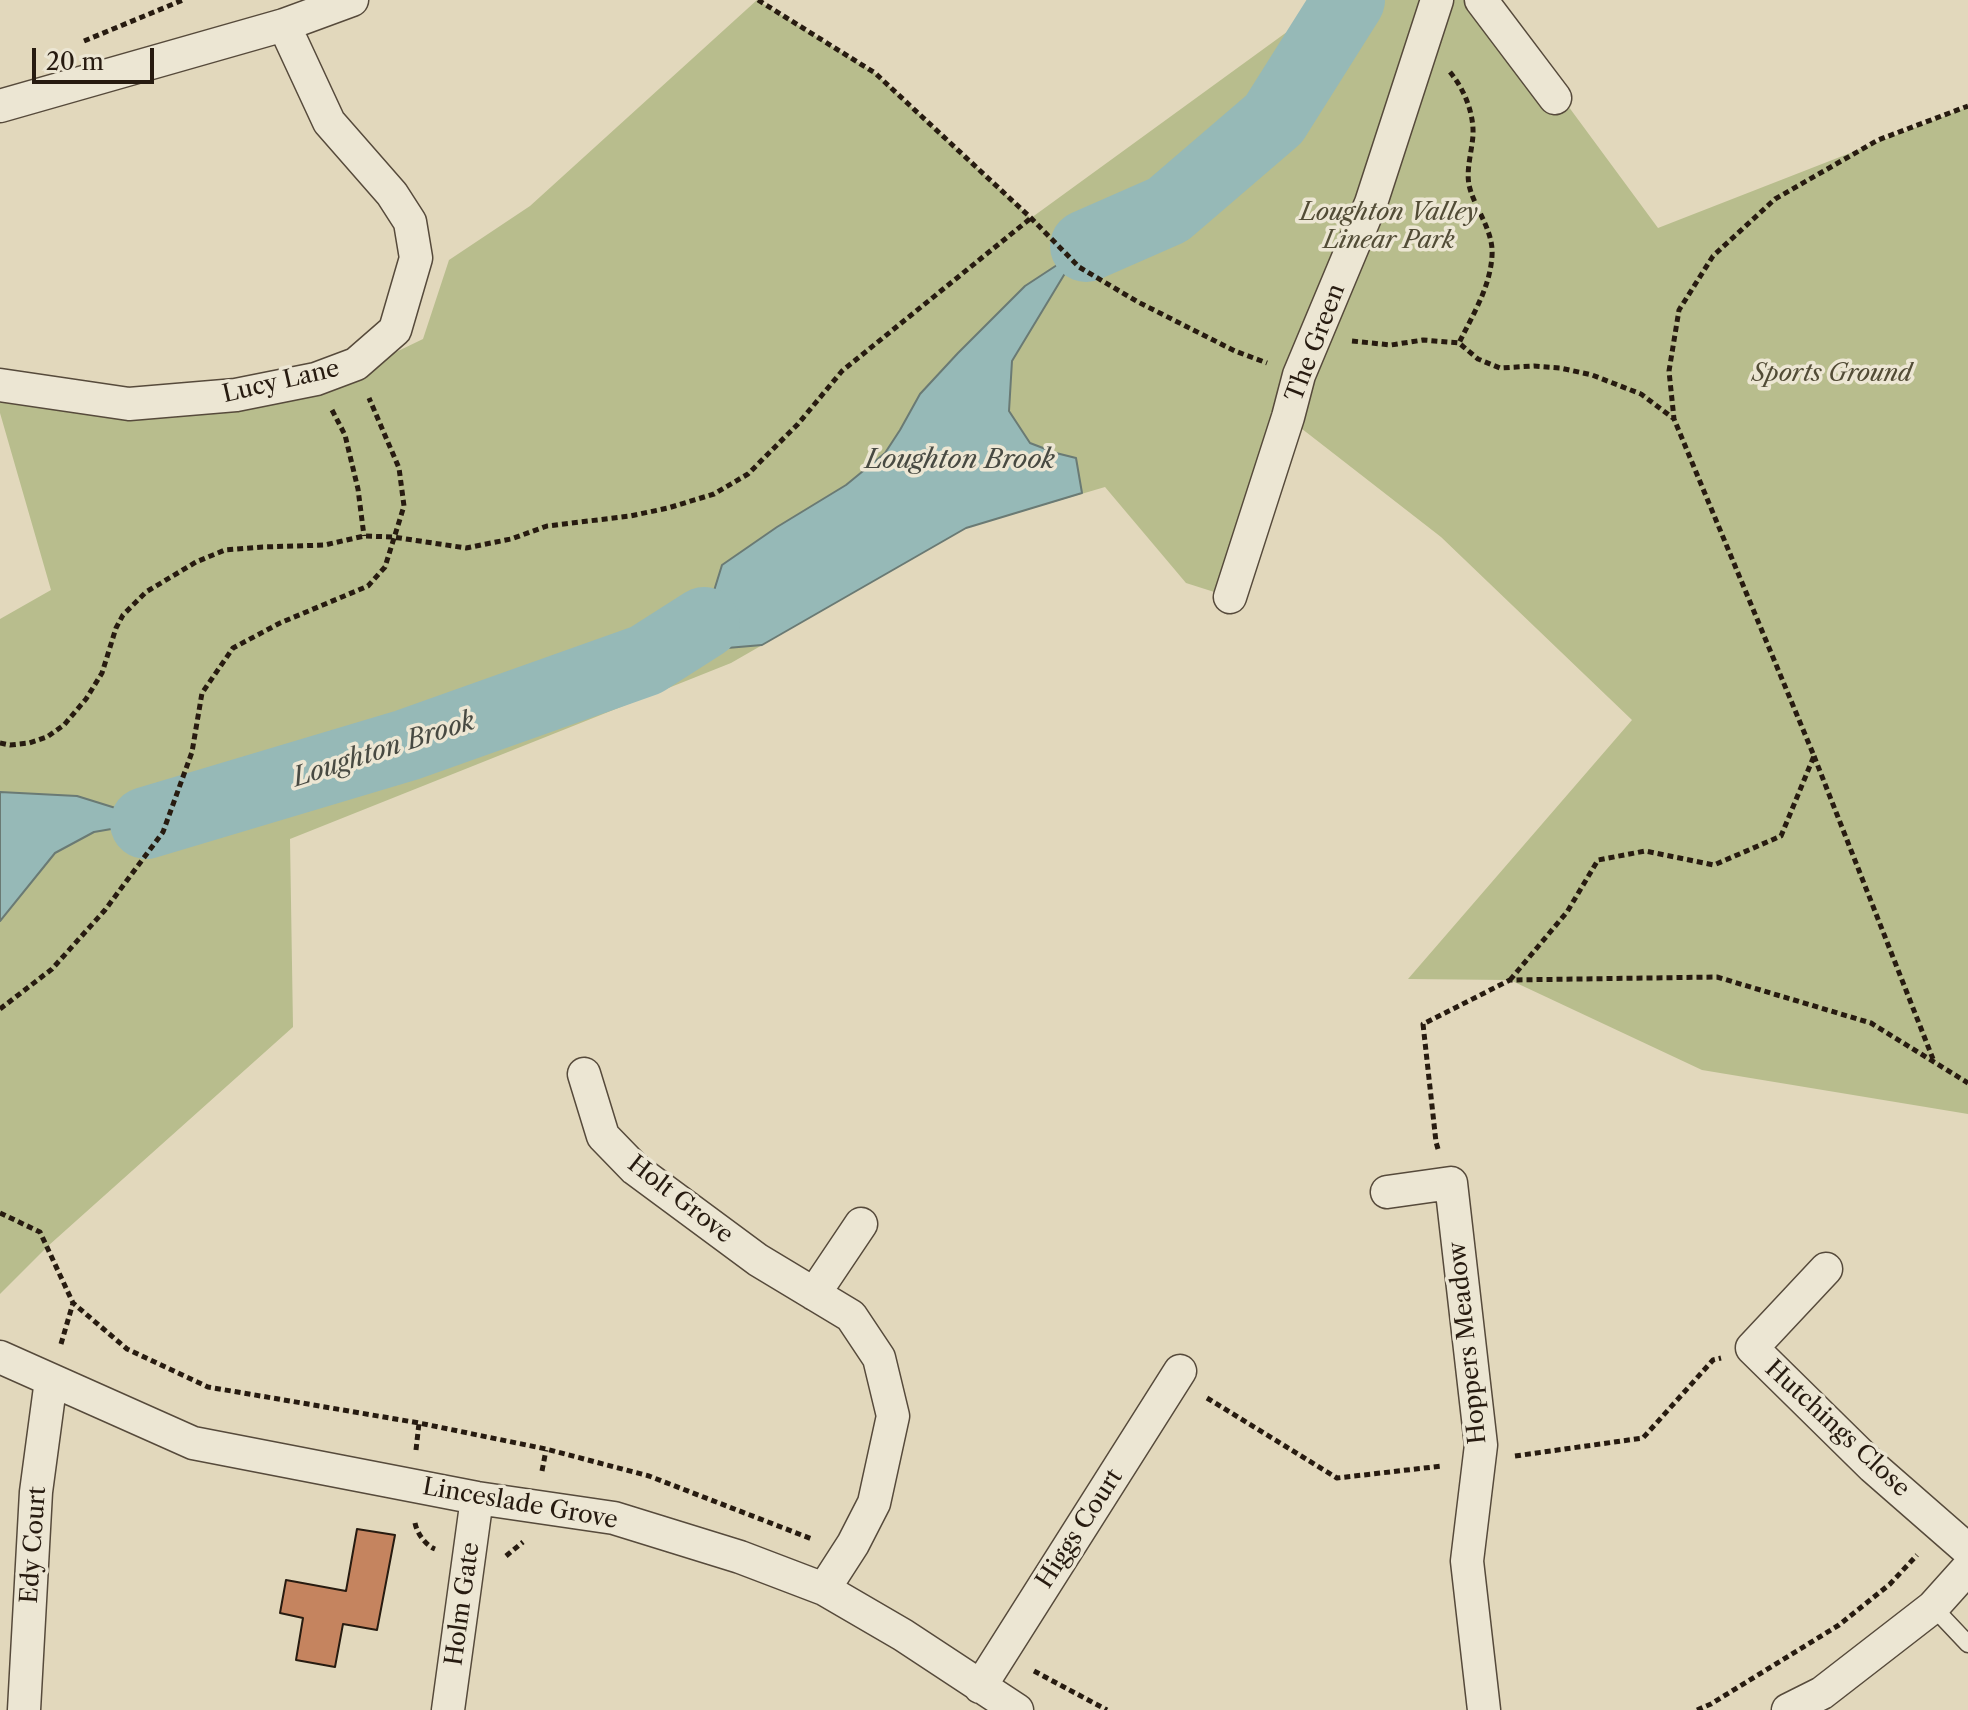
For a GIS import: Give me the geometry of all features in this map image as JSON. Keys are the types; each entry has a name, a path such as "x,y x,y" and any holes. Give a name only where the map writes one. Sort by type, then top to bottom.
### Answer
{"street":[{"path":"0,106 284,25 352,0"},
{"name":"The Green","path":"1230,597 1299,375 1371,203 1437,0"},
{"path":"1481,0 1555,98"},
{"name":"Lucy Lane","path":"0,385 129,404 236,395 316,379 356,364 395,330 416,258 410,222 392,194 329,122 284,25"},
{"name":"Holt Grove","path":"584,1074 603,1136 635,1169 758,1260 851,1316 879,1358 893,1416 874,1503 853,1544 824,1589"},
{"path":"1387,1192 1451,1183"},
{"name":"Hoppers Meadow","path":"1451,1183 1481,1445 1467,1561 1484,1710"},
{"path":"814,1294 861,1224"},
{"name":"Hutchings Close","path":"1826,1269 1752,1348 1873,1467 1968,1550"},
{"name":"Linceslade Grove","path":"0,1357 193,1443 477,1498 614,1518 740,1557 824,1589 903,1635 1017,1710"},
{"name":"Higgs Court","path":"980,1687 1180,1371"},
{"name":"Edy Court","path":"24,1710 36,1492 51,1380"},
{"name":"Holm Gate","path":"448,1710 477,1498"},
{"path":"1788,1710 1822,1693 1933,1607 1968,1568"}],"lane":[{"path":"1933,1607 1968,1644"}],"path":[{"path":"70,46 183,0"},
{"path":"758,0 875,73 1031,218 1079,267 1138,302 1235,351 1299,375"},
{"path":"1422,49 1442,62 1464,92 1473,134 1469,185 1490,239 1492,256 1483,295 1459,343"},
{"path":"1933,1060 1814,756 1674,419 1669,371 1679,310 1713,256 1775,199 1878,140 1968,106"},
{"path":"0,743 29,743 47,737 64,725 86,699 102,673 123,615 146,592 196,562 225,550 325,545 364,536 466,548 511,539 547,526 630,516 714,494 748,474 798,424 842,371 1031,218"},
{"path":"1319,329 1353,341 1378,344 1423,340 1459,343 1478,359 1500,368 1534,366 1592,375 1641,394 1674,419"},
{"path":"0,1009 52,969 105,910 163,832 192,752 202,693 233,648 280,623 368,586 385,567 404,506 399,468 356,364"},
{"path":"316,379 345,435 358,489 364,536"},
{"path":"1451,1183 1436,1142 1423,1024 1510,980 1567,912 1598,860 1645,851 1714,865 1781,836 1814,756"},
{"path":"1510,980 1717,977 1871,1023 1968,1083"},
{"path":"0,1213 40,1232 73,1303 127,1349 208,1387 419,1423 546,1449 649,1476 827,1545 844,1556"},
{"path":"1697,1710 1839,1625 1890,1584 1943,1526"},
{"path":"1001,1653 1107,1710"}],"green space":[{"path":"757,0 875,73 1031,218 1313,13 1317,0 1490,0 1658,228 1968,107 1968,1114 1702,1070 1510,980 1408,979 1632,720 1441,537 1288,418 1230,597 1186,583 1105,487 966,528 731,663 290,839 293,1027 48,1246 0,1294 0,619 51,590 0,413 0,385 129,404 369,365 423,339 449,260 530,206"}],"water":[{"name":"Loughton Brook","path":"1086,246 1067,270 1012,361 1009,411 1030,443 1076,458 1082,493 966,528 762,645 727,648 704,623 722,565 846,485 885,453 920,394 958,353 1025,286"},
{"path":"0,792 77,796 122,810 146,823 94,832 55,853 0,921"}],"building":[{"path":"357,1529 395,1535 377,1630 343,1624 335,1667 296,1660 303,1618 280,1613 286,1580 346,1591"}],"waterway":[{"name":"Loughton Brook","path":"1086,246 1168,210 1274,119 1349,0"},
{"name":"Loughton Brook","path":"146,823 407,745 646,660 704,623"}],"park label":[{"name":"Loughton Valley Linear Park","path":"1389,227"},
{"name":"Sports Ground","path":"1832,374"}]}
